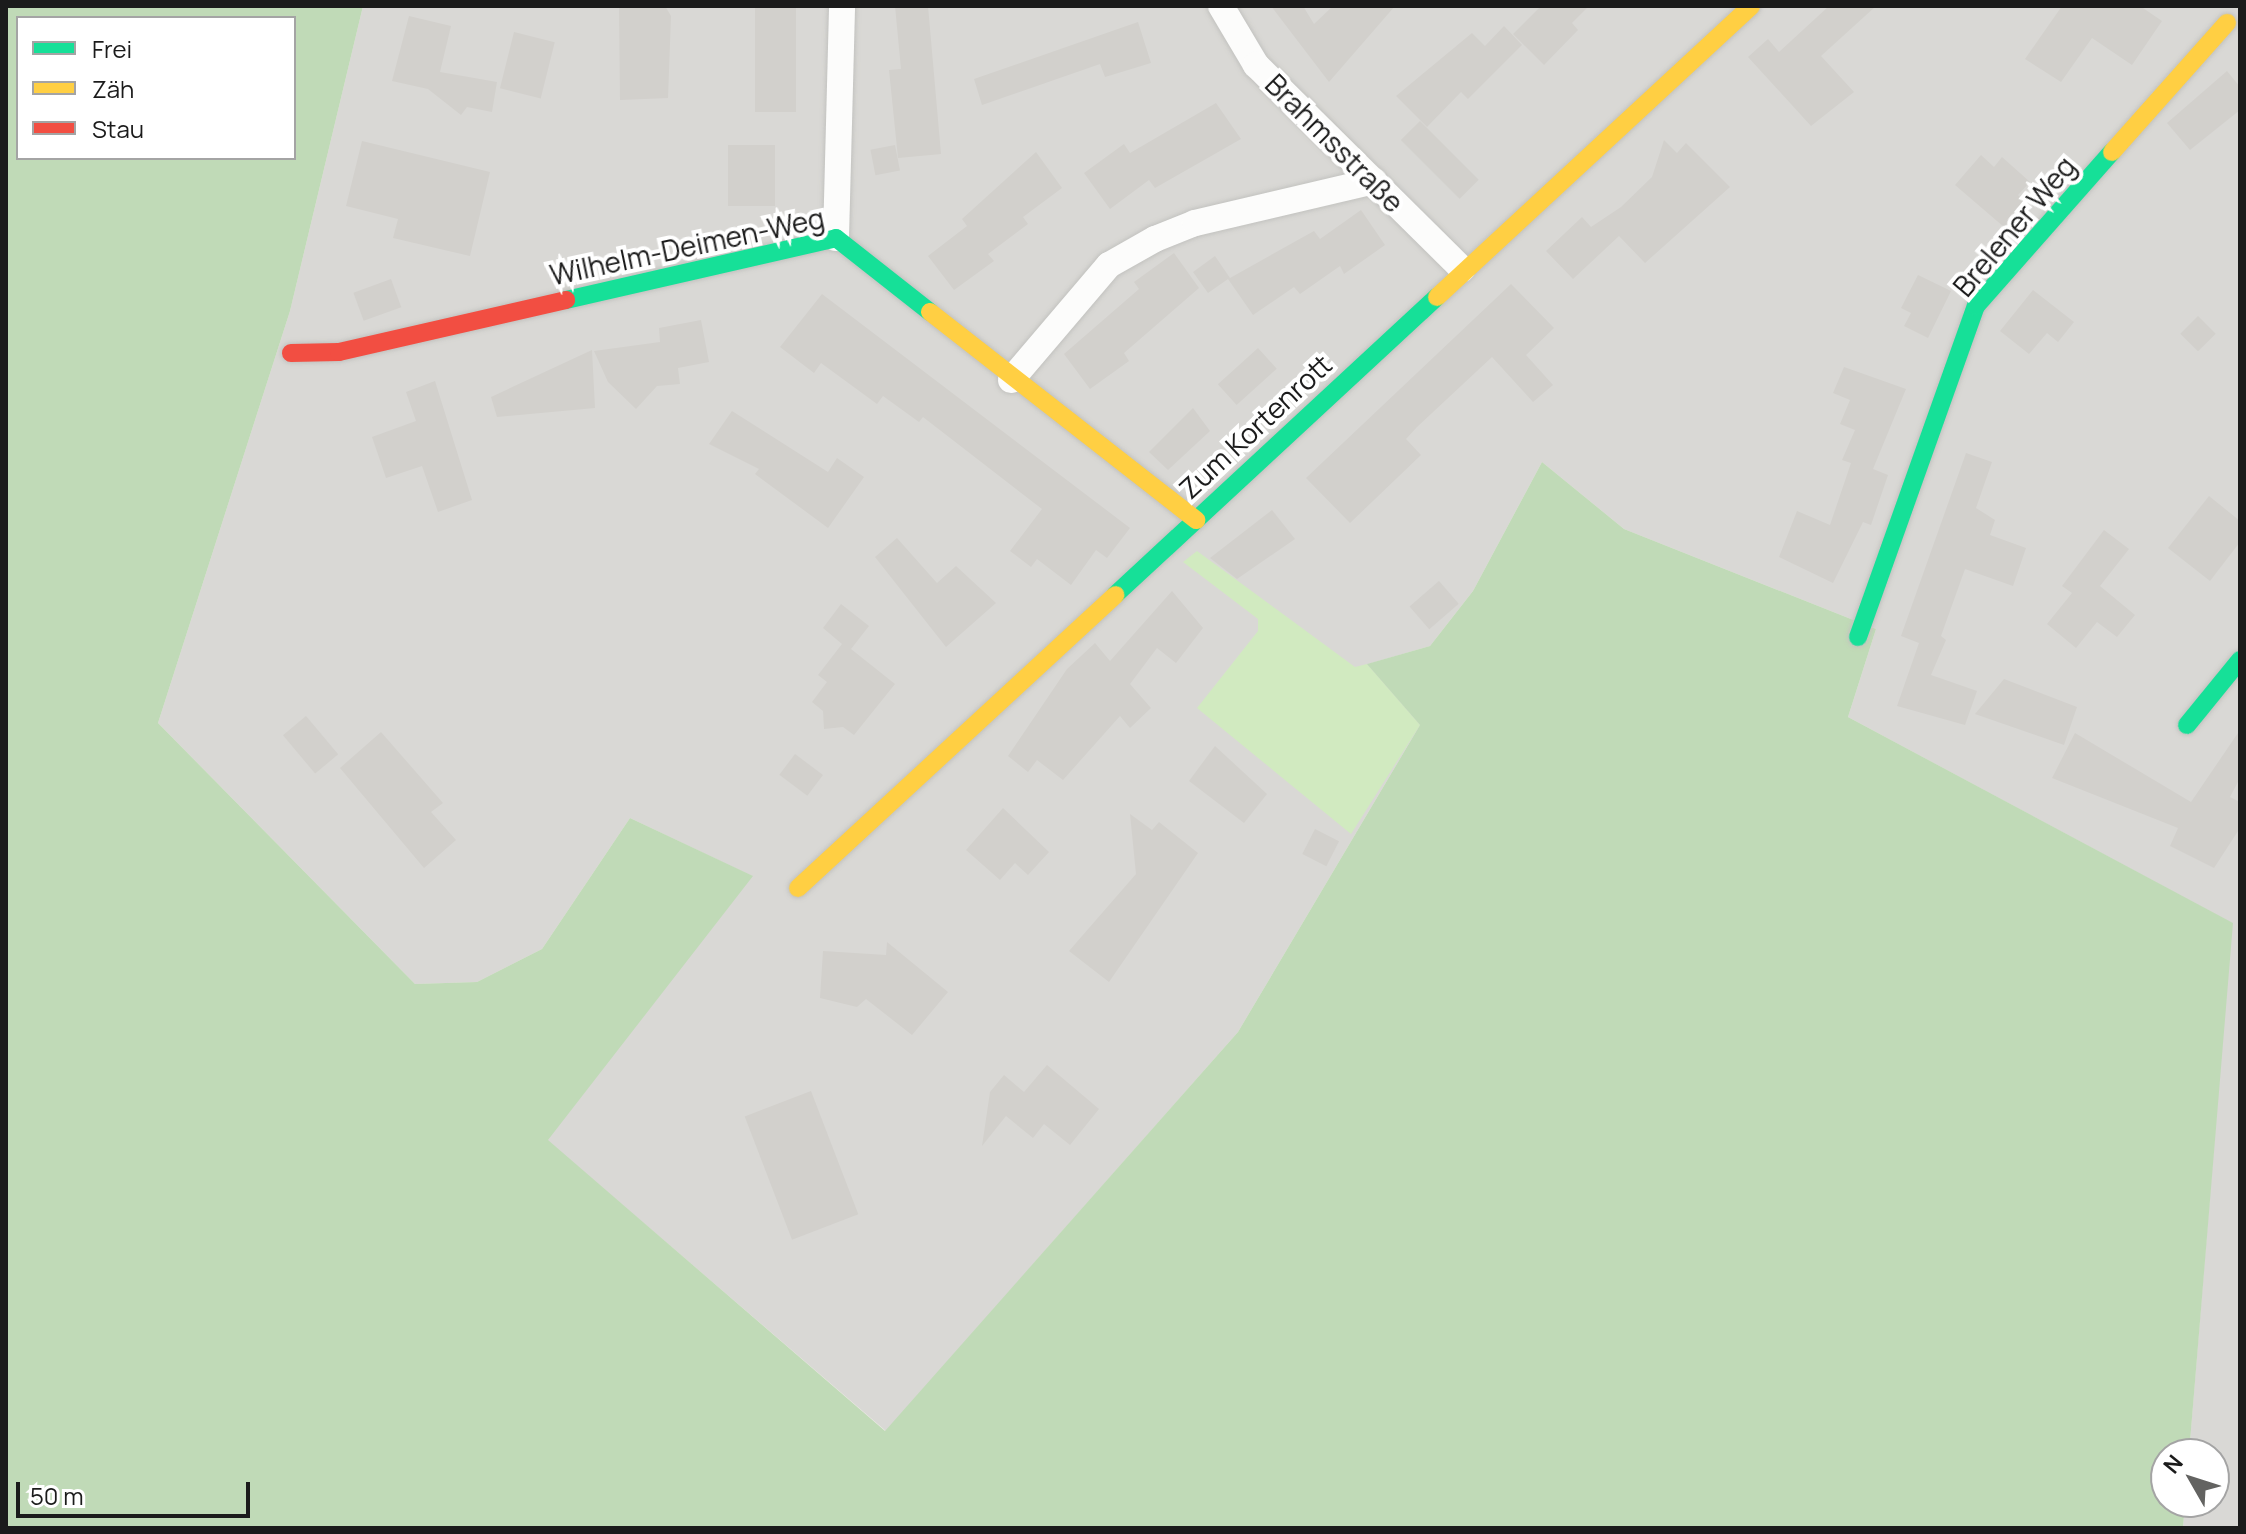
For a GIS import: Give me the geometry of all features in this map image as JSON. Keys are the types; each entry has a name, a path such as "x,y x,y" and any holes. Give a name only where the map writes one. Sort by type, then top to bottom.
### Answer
{"street":[{"path":"836,238 842,6"},
{"name":"Brahmsstraße","path":"1221,6 1256,65 1462,269"},
{"name":"Zum Kortenrott","path":"798,888 1462,269 1751,6"},
{"name":"Brelener Weg","path":"1858,637 1976,306 2227,22"},
{"path":"1011,380 1109,265 1155,239 1195,223 1374,181"},
{"name":"Wilhelm-Deimen-Weg","path":"291,353 339,352 836,238 1011,380 1196,520"},
{"path":"2187,725 2240,660"}],"shaded area":[{"path":"363,6 2240,6 2240,1528 2183,1528 2184,1518 2230,1518 2230,1438 2190,1438 2232,923 1848,717 1876,629 1624,529 1542,462 1473,591 1430,646 1368,664 1420,725 1238,1032 886,1431 547,1140 752,876 630,818 542,949 477,982 415,984 158,723 290,311"}],"green space":[{"path":"6,6 363,6 290,311 158,723 415,984 477,982 542,949 630,818 753,876 548,1140 885,1431 1238,1032 1420,725 1367,664 1430,646 1473,591 1542,462 1624,529 1876,629 1848,717 2233,923 2190,1438 2150,1438 2150,1518 2184,1518 2183,1528 6,1528"},
{"path":"1197,551 1355,667 1367,664 1420,725 1351,834 1197,708 1258,631 1258,619 1183,562"}],"building":[{"path":"619,6 665,6 671,16 668,98 620,100"},
{"path":"755,6 796,6 796,112 755,112"},
{"path":"895,6 928,6 941,154 898,158 889,70 901,69"},
{"path":"1271,6 1303,6 1314,24 1333,6 1395,6 1329,82"},
{"path":"1541,6 1589,6 1572,23 1578,30 1544,65 1513,34"},
{"path":"1829,6 1876,6 1821,56 1854,92 1811,126 1748,57 1768,39 1779,52"},
{"path":"2062,6 2140,6 2162,21 2132,65 2092,38 2061,82 2025,59"},
{"path":"409,16 451,26 440,72 497,82 492,112 467,107 461,115 428,89 392,81"},
{"path":"1138,22 1151,63 1105,77 1100,64 982,105 974,79"},
{"path":"1504,26 1522,45 1468,99 1461,92 1427,127 1396,96 1472,33 1485,46"},
{"path":"514,32 555,42 541,98 500,88"},
{"path":"2227,71 2240,87 2240,110 2190,150 2167,123"},
{"path":"1216,103 1241,139 1155,188 1149,180 1110,209 1084,173 1124,144 1130,153"},
{"path":"1420,121 1479,180 1460,199 1401,140"},
{"path":"1664,140 1677,153 1686,143 1730,187 1645,263 1619,236 1573,279 1546,251 1582,217 1591,227 1621,207 1652,177"},
{"path":"362,141 490,172 470,256 393,238 398,219 346,206"},
{"path":"728,145 775,145 775,206 728,206"},
{"path":"895,145 900,171 875,175 870,150"},
{"path":"1036,152 1062,188 1023,217 1028,224 988,254 994,261 954,290 928,256 967,226 962,219"},
{"path":"1981,155 1994,167 2002,157 2030,182 2018,195 2025,202 2004,227 1955,185"},
{"path":"1361,210 1385,245 1344,274 1340,266 1300,294 1294,287 1253,315 1228,279 1208,293 1193,272 1215,256 1230,278 1314,231 1320,239"},
{"path":"1174,253 1199,288 1124,353 1129,361 1090,389 1064,354 1139,289 1134,282"},
{"path":"1918,275 1951,291 1928,338 1904,326 1911,313 1901,308"},
{"path":"391,279 401,307 364,321 353,293"},
{"path":"1511,284 1554,328 1526,355 1553,385 1533,402 1492,357 1406,439 1421,455 1350,523 1306,478"},
{"path":"2033,290 2074,322 2058,342 2047,333 2029,354 2000,331"},
{"path":"822,294 1130,528 1107,558 1096,550 1071,585 1037,559 1031,567 1010,551 1042,509 923,417 919,422 883,396 877,404 821,363 814,373 780,347"},
{"path":"2198,316 2216,334 2198,351 2180,334"},
{"path":"701,320 709,362 678,368 680,384 657,386 636,409 608,382 594,351 660,342 659,328"},
{"path":"1258,348 1277,369 1237,405 1218,384"},
{"path":"592,350 595,408 497,417 491,397"},
{"path":"1844,367 1906,389 1873,469 1888,475 1871,525 1863,522 1833,583 1779,557 1797,511 1830,525 1851,463 1842,460 1855,430 1840,424 1850,400 1833,393"},
{"path":"435,381 472,500 438,512 422,466 386,478 372,437 416,421 406,392"},
{"path":"1193,408 1210,431 1168,470 1149,452"},
{"path":"732,411 828,472 837,458 864,477 828,528 755,474 759,469 709,444"},
{"path":"1966,453 1992,462 1976,508 1995,520 1990,535 2026,548 2013,586 1965,569 1941,636 1946,640 1931,675 1977,691 1965,725 1897,706 1919,643 1901,636"},
{"path":"2209,496 2240,521 2240,542 2210,581 2168,548"},
{"path":"1272,510 1295,539 1237,579 1210,558"},
{"path":"2104,530 2129,549 2100,586 2135,615 2117,637 2097,622 2076,648 2047,624 2072,593 2062,586"},
{"path":"897,538 937,583 956,566 996,603 946,647 875,557"},
{"path":"1439,581 1459,604 1429,629 1410,607"},
{"path":"1172,591 1203,628 1176,663 1157,648 1130,684 1151,708 1130,728 1120,716 1063,780 1037,760 1028,772 1008,756 1067,669 1095,643 1110,661"},
{"path":"841,604 869,626 851,649 895,684 854,735 843,727 824,729 823,711 812,702 827,682 818,675 842,644 823,628"},
{"path":"2004,679 2077,707 2064,745 1975,714"},
{"path":"306,716 338,754 315,774 283,735"},
{"path":"2240,730 2240,778 2230,797 2240,802 2240,828 2214,868 2170,846 2178,828 2052,778 2075,733 2191,802"},
{"path":"381,732 443,803 431,812 456,840 424,868 340,768"},
{"path":"1215,746 1267,794 1244,823 1189,781"},
{"path":"795,754 823,775 807,796 779,775"},
{"path":"1003,808 1049,852 1028,875 1015,863 1000,880 966,850"},
{"path":"1130,814 1152,830 1159,822 1198,853 1109,982 1069,951 1136,874"},
{"path":"1315,829 1339,841 1326,866 1302,854"},
{"path":"887,942 948,992 912,1035 866,999 857,1007 820,998 823,951 886,955"},
{"path":"1047,1065 1099,1109 1070,1145 1044,1124 1033,1138 1006,1116 982,1146 990,1092 1004,1075 1024,1092"},
{"path":"811,1091 858,1214 792,1240 745,1116"}],"traffic: fast":[{"path":"1858,637 1976,306 2112,152"},
{"path":"566,300 836,238 930,312"},
{"path":"1115,595 1437,297"},
{"path":"2187,725 2240,660"}],"traffic: slow":[{"path":"1437,297 1751,6"},
{"path":"2112,152 2227,23"},
{"path":"930,312 1196,520"},
{"path":"798,888 1115,595"}],"traffic: jam":[{"path":"291,353 339,352 566,300"}]}
